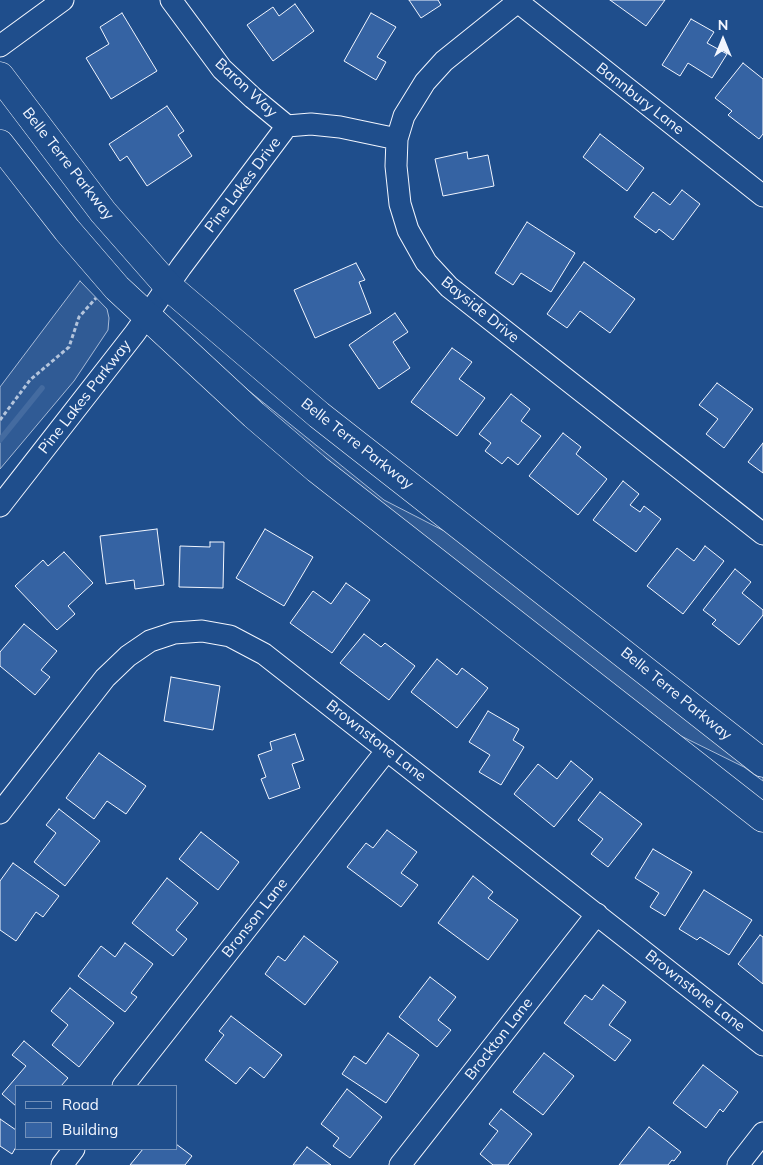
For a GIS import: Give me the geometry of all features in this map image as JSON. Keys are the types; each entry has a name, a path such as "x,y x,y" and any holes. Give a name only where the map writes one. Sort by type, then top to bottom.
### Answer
{"main road":[{"name":"Belle Terre Parkway","path":"0,76 104,212 168,286 319,415 763,763"},
{"path":"0,144 66,230 117,288 254,415 317,469 763,818"}],"street":[{"path":"0,46 63,0"},
{"name":"Baron Way","path":"171,0 222,69 287,126"},
{"name":"Bayside Drive","path":"519,1 461,45 435,70 410,106 397,139 396,173 404,218 419,252 440,279 763,534"},
{"name":"Bannbury Lane","path":"519,1 763,196"},
{"name":"Pine Lakes Drive","path":"168,286 287,126 311,124 340,127 397,139"},
{"name":"Pine Lakes Parkway","path":"0,506 147,317 168,286"},
{"name":"Brownstone Lane","path":"0,813 118,665 150,641 174,633 216,632 253,647 763,1045"},
{"name":"Bronson Lane","path":"124,1085 387,750"},
{"path":"724,787 763,803"},
{"name":"Brockton Lane","path":"400,1165 597,914"},
{"path":"738,1165 763,1133"},
{"path":"62,1165 73,1150"}],"path":[{"path":"0,420 30,380 69,347 79,317 100,294"}],"shaded area":[{"path":"80,281 107,309 109,318 108,330 74,381 0,469 0,387"},
{"path":"228,374 384,500 456,537 763,777 763,781 744,767 681,736 408,525 226,377"}],"building":[{"path":"409,0 438,0 441,5 421,18"},
{"path":"610,0 665,0 646,26"},
{"path":"295,4 314,31 273,61 247,25 273,7 279,16"},
{"path":"122,13 157,71 111,99 86,58 109,44 100,27"},
{"path":"371,13 396,27 377,57 386,62 376,80 344,61"},
{"path":"691,19 714,32 707,43 727,54 712,78 688,63 680,76 662,65"},
{"path":"743,63 763,79 763,134 759,139 728,115 732,111 715,98"},
{"path":"167,106 184,131 178,135 192,156 147,186 127,156 120,161 109,144"},
{"path":"600,134 644,168 627,191 583,157"},
{"path":"467,152 468,159 488,155 494,186 443,196 435,159"},
{"path":"682,190 700,204 673,240 659,229 656,233 634,217 653,192 670,205"},
{"path":"527,222 575,253 551,292 521,273 513,285 495,273"},
{"path":"584,262 635,299 610,333 580,311 567,328 547,314"},
{"path":"356,263 365,280 359,282 371,313 315,338 294,290"},
{"path":"395,313 408,332 393,342 410,368 379,389 349,345"},
{"path":"452,348 472,362 459,379 485,398 457,436 411,402"},
{"path":"717,383 753,409 724,448 706,434 718,419 699,405"},
{"path":"511,394 530,409 521,421 541,436 518,465 508,457 502,464 485,451 491,443 479,434"},
{"path":"563,433 581,447 576,454 607,479 578,515 529,476"},
{"path":"763,443 763,473 748,462"},
{"path":"623,481 639,494 630,505 640,512 644,506 661,519 636,552 593,520"},
{"path":"157,529 164,585 135,589 134,580 106,584 100,536"},
{"path":"265,529 313,557 284,606 236,578"},
{"path":"210,542 224,542 223,588 179,587 180,546 210,547"},
{"path":"705,546 724,561 683,614 647,586 677,548 694,561"},
{"path":"64,552 93,583 68,606 75,614 57,630 15,586 43,560 48,566"},
{"path":"735,569 751,582 742,593 763,610 763,615 739,645 712,624 716,620 703,610"},
{"path":"346,583 370,600 332,653 290,623 313,591 331,604"},
{"path":"24,624 57,651 41,670 50,677 35,695 0,666 0,652"},
{"path":"364,634 381,647 385,643 415,666 389,700 340,663"},
{"path":"437,659 457,675 462,668 488,688 457,728 411,692"},
{"path":"171,677 220,686 213,730 164,721"},
{"path":"488,711 519,729 513,740 524,747 501,785 479,772 490,755 469,742"},
{"path":"295,734 304,760 292,764 300,788 269,799 261,779 266,777 258,755 272,750 270,742"},
{"path":"99,753 146,786 126,814 107,801 94,819 66,798"},
{"path":"571,761 593,779 554,827 514,794 538,764 557,779"},
{"path":"600,792 642,824 608,867 591,854 603,839 578,820"},
{"path":"59,809 100,841 65,886 34,862 56,833 46,825"},
{"path":"387,830 417,852 401,873 418,885 401,907 347,867 366,843 373,848"},
{"path":"201,832 239,862 218,890 179,859"},
{"path":"653,849 692,872 665,916 650,907 659,893 635,878"},
{"path":"13,863 59,896 43,917 36,912 16,941 0,930 0,881"},
{"path":"473,876 493,892 488,898 518,920 488,960 438,923"},
{"path":"167,878 198,903 176,930 187,939 173,956 132,923"},
{"path":"704,890 752,920 729,955 700,937 697,940 679,929"},
{"path":"760,935 763,937 763,984 738,964"},
{"path":"304,936 338,962 305,1005 265,974 278,956 285,961"},
{"path":"125,943 153,964 131,993 137,997 125,1012 78,976 101,946 115,957"},
{"path":"430,977 456,997 438,1020 451,1030 437,1047 399,1017"},
{"path":"603,985 626,1002 609,1025 631,1040 615,1061 564,1023 585,995 592,1000"},
{"path":"70,988 114,1023 79,1067 52,1045 68,1025 51,1011"},
{"path":"231,1016 282,1055 264,1078 250,1067 236,1084 205,1060 224,1035 219,1031"},
{"path":"388,1033 419,1055 386,1103 342,1074 354,1056 366,1064"},
{"path":"24,1041 68,1078 62,1085 15,1085 15,1105 2,1094 26,1066 12,1055"},
{"path":"544,1053 574,1076 543,1115 513,1092"},
{"path":"703,1065 738,1092 723,1112 720,1109 706,1128 673,1103"},
{"path":"347,1089 382,1117 350,1158 333,1146 339,1138 321,1124"},
{"path":"501,1109 532,1134 508,1165 493,1165 480,1154 498,1131 489,1124"},
{"path":"0,1119 15,1129 15,1149 12,1154 0,1146"},
{"path":"649,1127 681,1152 674,1161 672,1160 668,1165 619,1165"},
{"path":"178,1146 192,1156 185,1165 130,1165 142,1150 178,1150"},
{"path":"307,1147 331,1165 293,1165"}],"waterway":[{"path":"0,440 42,388"}]}
